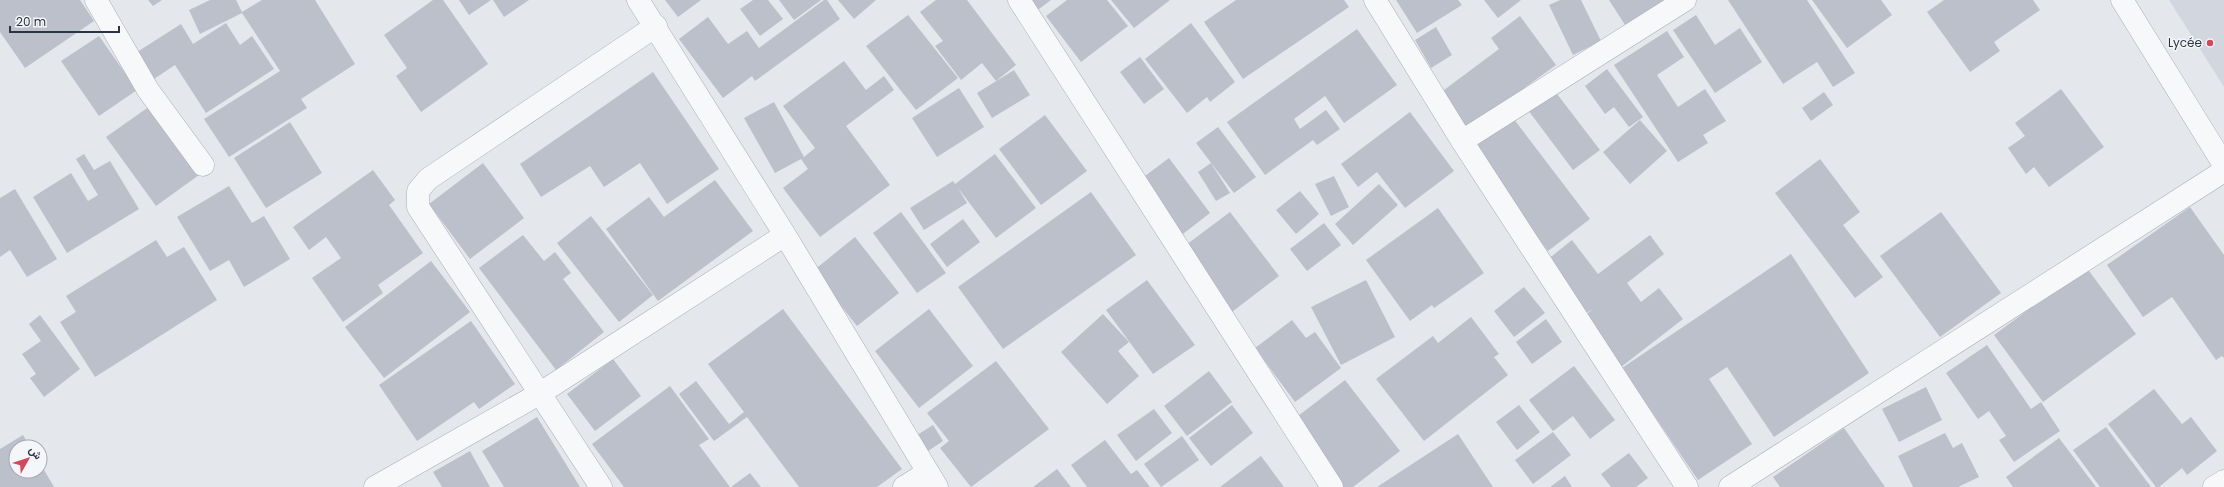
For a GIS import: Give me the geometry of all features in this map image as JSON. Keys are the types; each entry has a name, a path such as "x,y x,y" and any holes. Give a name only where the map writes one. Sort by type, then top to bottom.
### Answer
{"street":[{"path":"96,0 148,90 204,165"},
{"path":"638,0 656,26 785,235 932,480 904,487"},
{"path":"1019,0 1332,487"},
{"path":"1375,0 1462,141 1687,487"},
{"path":"1462,141 1685,0"},
{"path":"2122,0 2224,165"},
{"path":"601,487 418,207 418,191 428,179 656,26"},
{"path":"1730,487 2224,171"},
{"path":"375,487 539,394 785,235"},
{"path":"2214,487 2224,481"}],"shaded area":[{"name":"Lycée","path":"2169,0 2224,0 2224,87"}],"building":[{"path":"0,0 80,0 94,21 25,68 0,32"},
{"path":"148,0 162,0 153,6"},
{"path":"210,0 236,0 242,12 262,0 315,0 355,64 301,99 307,108 229,157 204,119 280,71 242,13 200,34 189,10"},
{"path":"433,0 443,0 488,64 421,112 396,76 407,68 384,35"},
{"path":"459,0 491,0 469,15"},
{"path":"493,0 529,0 504,17"},
{"path":"665,0 701,0 678,17"},
{"path":"753,0 768,0 783,19 760,36 740,9"},
{"path":"779,0 821,0 794,20"},
{"path":"824,0 827,0 840,19 755,81 752,76 723,98 679,39 708,17 728,44 747,31 759,48"},
{"path":"838,0 876,0 854,19"},
{"path":"936,0 967,0 1016,65 996,81 982,63 961,80 935,46 943,41 920,12"},
{"path":"1027,0 1051,0 1035,12"},
{"path":"1067,0 1107,0 1128,26 1081,62 1046,16"},
{"path":"1111,0 1170,0 1134,28"},
{"path":"1236,0 1344,0 1349,7 1243,79 1204,22"},
{"path":"1396,0 1458,0 1462,5 1417,33"},
{"path":"1484,0 1521,0 1498,18"},
{"path":"1560,0 1581,0 1601,41 1573,55 1549,5"},
{"path":"1609,0 1669,0 1627,28"},
{"path":"1728,0 1807,0 1855,73 1833,87 1817,62 1783,84"},
{"path":"1812,0 1881,0 1892,15 1847,48"},
{"path":"1944,0 2033,0 2040,10 1994,42 2000,51 1970,72 1927,12"},
{"path":"908,15 958,78 916,110 866,46"},
{"path":"1696,15 1715,45 1740,28 1762,62 1715,93 1673,30"},
{"path":"1520,16 1556,65 1467,130 1440,93 1499,49 1491,38"},
{"path":"226,23 240,45 252,36 274,69 206,113 175,65 151,81 134,54 181,24 193,44"},
{"path":"1191,23 1235,82 1210,102 1207,97 1187,113 1145,59"},
{"path":"1436,27 1452,55 1431,68 1415,40"},
{"path":"1357,29 1397,85 1344,123 1325,96 1294,119 1300,129 1326,110 1340,129 1317,145 1313,140 1265,175 1227,122"},
{"path":"1667,31 1684,57 1657,75 1678,107 1705,89 1726,121 1703,135 1708,143 1678,162 1614,65"},
{"path":"99,36 137,90 99,116 61,61"},
{"path":"1140,57 1164,89 1144,104 1120,72"},
{"path":"844,61 866,90 884,76 894,90 846,126 890,185 820,237 783,188 808,169 801,159 775,173 744,118 774,102 804,157 815,148 783,106"},
{"path":"1607,69 1643,117 1629,127 1614,107 1605,114 1585,86"},
{"path":"1014,70 1030,95 992,118 977,93"},
{"path":"653,72 719,169 667,204 640,163 604,187 590,166 541,197 520,164"},
{"path":"959,88 984,127 937,157 912,118"},
{"path":"2061,89 2104,147 2049,187 2034,167 2026,174 2008,148 2025,136 2015,123"},
{"path":"1554,90 1600,150 1573,170 1528,110"},
{"path":"1824,92 1833,105 1811,121 1802,108"},
{"path":"150,106 199,175 156,206 106,137"},
{"path":"1410,112 1454,171 1405,208 1377,172 1358,187 1341,164"},
{"path":"1045,115 1087,171 1041,205 999,149"},
{"path":"1513,118 1590,219 1548,251 1471,150"},
{"path":"1640,120 1667,151 1630,184 1603,152"},
{"path":"290,122 322,173 266,208 234,158"},
{"path":"1218,127 1256,177 1234,193 1196,143"},
{"path":"84,154 94,170 110,161 139,209 67,253 33,197 71,173 88,201 98,195 76,159"},
{"path":"995,154 1036,208 996,238 958,188 967,203 924,230 910,208 953,181 955,184"},
{"path":"1169,158 1210,213 1179,237 1137,182"},
{"path":"1820,159 1860,212 1843,225 1883,277 1855,298 1775,193"},
{"path":"483,163 524,218 470,259 429,204"},
{"path":"1211,163 1230,193 1216,201 1198,172"},
{"path":"373,170 395,200 389,205 423,253 378,285 383,293 343,322 312,278 341,258 326,237 309,250 293,227"},
{"path":"1334,176 1349,207 1331,216 1315,184"},
{"path":"715,180 753,231 658,301 606,229 649,197 664,217"},
{"path":"1379,184 1398,205 1353,245 1335,224"},
{"path":"229,186 252,223 264,216 290,259 244,287 229,260 210,271 177,217"},
{"path":"15,189 57,259 27,277 10,250 0,257 0,198"},
{"path":"1300,191 1319,214 1296,234 1276,210"},
{"path":"1091,192 1136,255 1003,349 958,287"},
{"path":"2190,207 2224,255 2224,358 2222,356 2216,360 2172,297 2143,317 2107,265"},
{"path":"1438,208 1484,273 1434,308 1432,305 1410,321 1366,260"},
{"path":"901,212 946,273 917,293 873,233"},
{"path":"1230,212 1279,276 1228,315 1178,251"},
{"path":"1941,212 2001,293 1940,337 1880,256"},
{"path":"591,216 653,295 619,322 557,243"},
{"path":"963,219 980,242 947,267 930,244"},
{"path":"1324,223 1341,245 1307,271 1290,249"},
{"path":"523,235 544,261 555,252 571,273 563,279 604,332 556,370 479,268"},
{"path":"1650,235 1664,254 1627,283 1641,302 1659,288 1683,319 1621,367 1583,317 1593,309 1586,313 1547,260 1572,240 1598,274"},
{"path":"855,237 899,293 857,326 813,271"},
{"path":"156,240 167,257 184,247 217,300 95,377 60,322 76,312 66,296"},
{"path":"1791,254 1869,373 1774,437 1727,367 1709,379 1752,444 1698,480 1622,368"},
{"path":"431,261 470,312 384,378 345,327"},
{"path":"2086,267 2136,334 2043,402 1994,335"},
{"path":"1147,280 1195,345 1153,374 1106,310"},
{"path":"1366,280 1395,337 1341,365 1311,307"},
{"path":"1524,287 1545,313 1514,337 1494,311"},
{"path":"783,309 902,469 877,487 799,487 747,417 714,441 679,394 696,381 729,424 744,412 708,364"},
{"path":"929,309 973,366 919,408 875,351"},
{"path":"1103,314 1129,342 1118,351 1139,376 1107,404 1061,352"},
{"path":"40,315 80,369 44,397 30,378 36,374 22,354 41,341 29,324"},
{"path":"1471,317 1499,354 1494,357 1508,375 1424,441 1376,379 1433,336 1438,343"},
{"path":"1546,319 1562,342 1532,364 1516,342"},
{"path":"1292,320 1306,338 1315,332 1341,368 1295,402 1255,348"},
{"path":"471,321 515,384 479,409 474,402 417,441 379,385"},
{"path":"1987,345 2031,409 2041,402 2060,431 2014,462 1999,440 2006,436 1989,411 1978,419 1946,373"},
{"path":"613,359 641,396 595,431 567,394"},
{"path":"996,361 1049,429 971,487 940,448 949,441 927,413"},
{"path":"1574,366 1615,420 1590,439 1573,416 1553,431 1529,400"},
{"path":"1209,371 1232,402 1187,436 1164,406"},
{"path":"1345,380 1400,451 1353,487 1332,487 1285,426"},
{"path":"670,386 709,439 699,445 730,487 624,487 592,444"},
{"path":"1926,387 1942,420 1899,442 1882,409"},
{"path":"2154,389 2182,424 2191,417 2217,451 2187,475 2182,468 2159,487 2156,487 2108,424"},
{"path":"1232,405 1253,433 1211,466 1189,438"},
{"path":"1519,405 1540,432 1517,450 1496,422"},
{"path":"1154,409 1172,433 1136,461 1117,435"},
{"path":"537,417 580,487 504,487 482,451"},
{"path":"933,425 943,441 925,453 914,437"},
{"path":"2106,427 2151,487 2100,487 2073,450"},
{"path":"1844,428 1885,487 1780,487 1773,477"},
{"path":"1553,432 1571,455 1533,484 1515,460"},
{"path":"1945,433 1953,448 1962,443 1979,477 1958,487 1913,487 1898,456"},
{"path":"1458,434 1493,487 1377,487"},
{"path":"23,435 25,439 16,439"},
{"path":"1182,436 1199,460 1161,487 1144,464"},
{"path":"2059,438 2096,487 2013,487 2006,477"},
{"path":"1105,440 1131,474 1137,470 1150,487 1087,487 1071,465"},
{"path":"8,444 8,479 48,479 48,477 54,487 0,487 0,449"},
{"path":"470,451 490,487 442,487 433,472"},
{"path":"1629,453 1648,478 1636,487 1611,487 1601,474"},
{"path":"1261,456 1284,487 1220,487"},
{"path":"1057,469 1071,487 1033,487"},
{"path":"750,473 761,487 731,487"},
{"path":"1565,476 1572,487 1550,487"}],"place":[{"name":"Lycée","path":"2210,43"}]}
